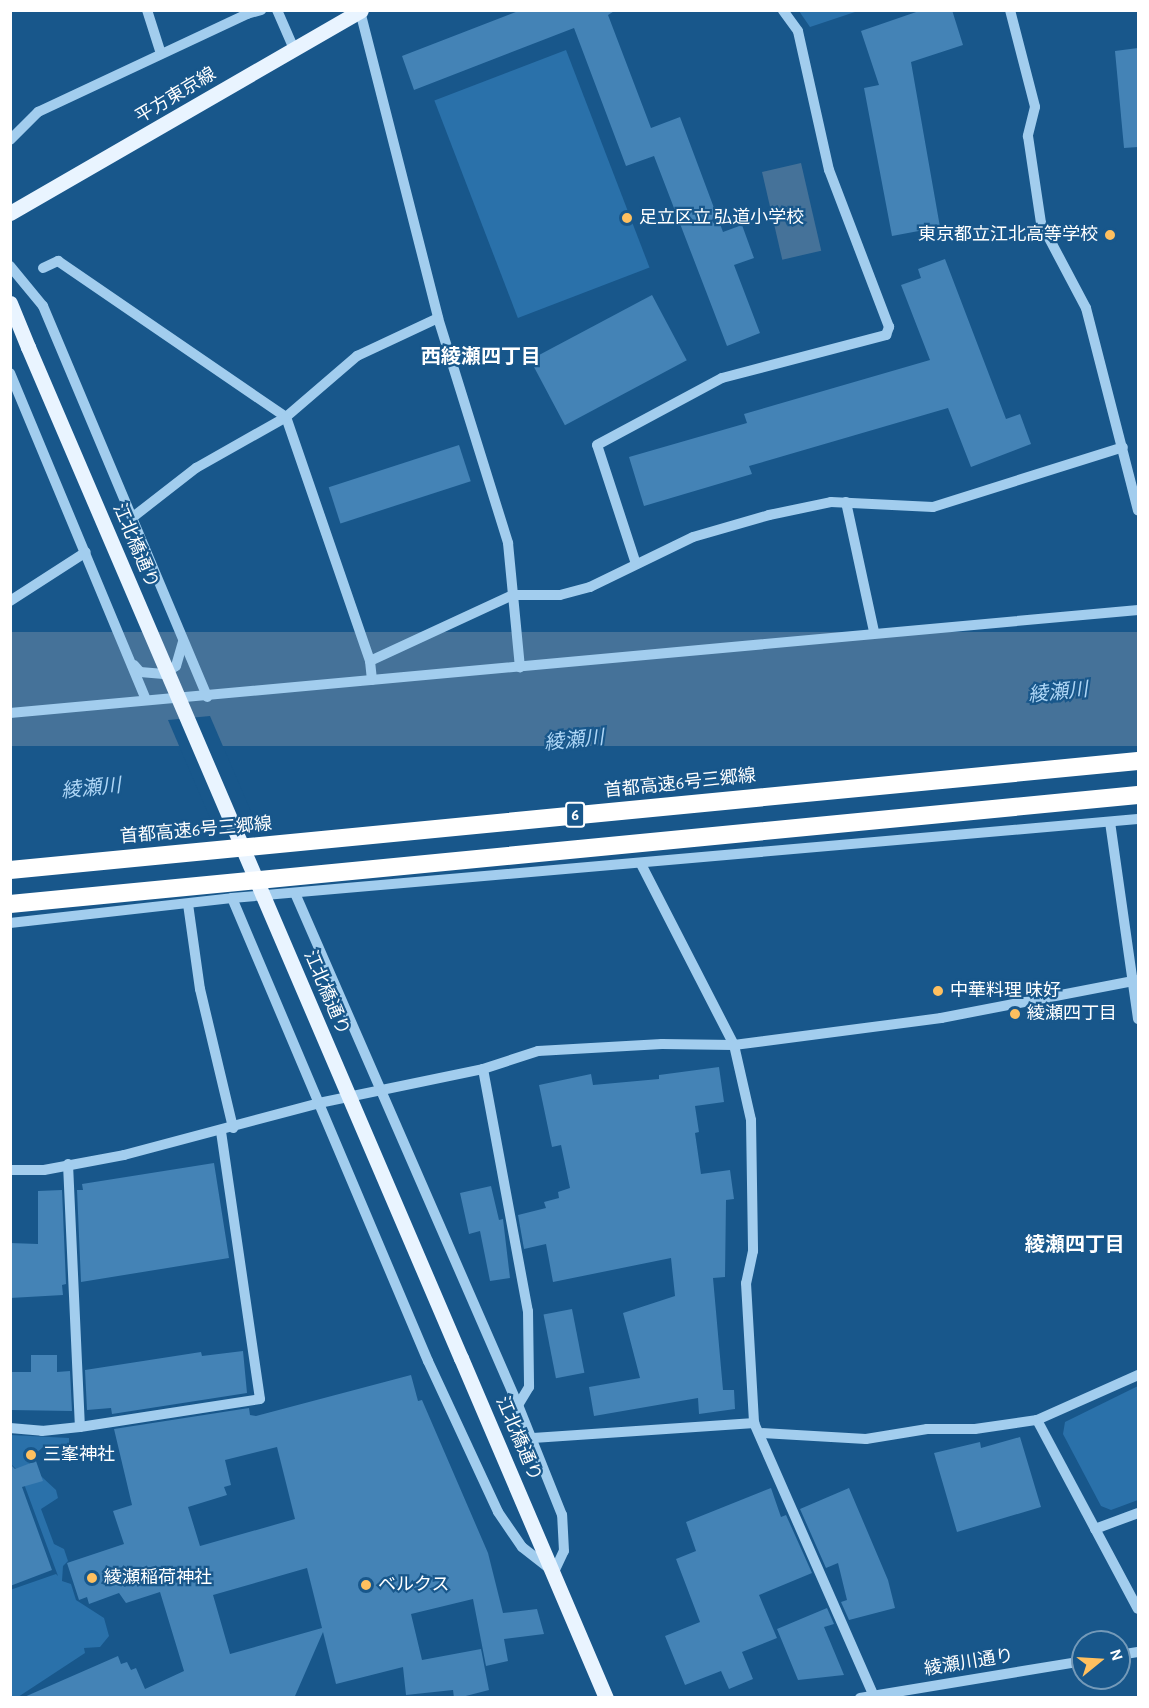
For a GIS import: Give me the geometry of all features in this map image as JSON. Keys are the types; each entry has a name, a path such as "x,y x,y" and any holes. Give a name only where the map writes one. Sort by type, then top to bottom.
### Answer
{"highway":[{"name":"首都高速6号三郷線","path":"10,870 1138,761"},
{"name":"6","path":"10,904 1138,795"}],"main road":[{"name":"平方東京線","path":"10,213 360,11"},
{"name":"江北橋通り","path":"10,303 606,1698"}],"street":[{"path":"147,10 161,54"},
{"path":"10,140 38,112 261,10"},
{"path":"277,10 294,49"},
{"path":"636,564 597,445 722,378 886,335 889,327 829,170 798,31 783,10"},
{"path":"1010,10 1035,107 1028,136 1041,223 1086,308 1138,510"},
{"path":"360,11 438,318 508,543 520,667"},
{"path":"43,268 58,261 286,417 370,661 372,680"},
{"path":"10,266 43,306 207,698"},
{"path":"133,517 196,468 286,417 357,356 438,318"},
{"path":"10,373 146,700"},
{"path":"370,661 513,595 560,595 616,576 693,537 759,518 846,502 933,507 1123,447"},
{"path":"846,502 873,631"},
{"path":"10,601 86,552"},
{"path":"10,713 146,700 207,698 873,631 1138,610"},
{"path":"132,662 140,672 165,674 176,666 183,641"},
{"path":"10,923 232,898 1138,819"},
{"path":"1110,822 1137,980 1138,1019"},
{"path":"641,864 734,1045 751,1120 753,1251 746,1283 757,1428 875,1696"},
{"path":"232,898 428,1360 498,1512 522,1547 554,1572 564,1551 562,1515 533,1438 296,893"},
{"path":"188,904 200,989 233,1128"},
{"path":"10,1170 44,1170 221,1131 318,1103 383,1093 483,1069 538,1052 662,1044 734,1045 941,1018 1137,980"},
{"path":"483,1069 528,1311 529,1387 518,1405"},
{"path":"10,1428 42,1431 80,1427 260,1399 221,1131"},
{"path":"68,1164 80,1427"},
{"path":"533,1438 757,1428 866,1439 927,1429 975,1430 1037,1420 1138,1375"},
{"path":"1037,1420 1138,1609"},
{"path":"1095,1528 1138,1513"},
{"name":"綾瀬川通り","path":"860,1698 1071,1663"}],"shaded area":[{"path":"799,11 858,11 810,27"},
{"path":"566,50 649,268 518,318 434,101"},
{"path":"1138,1386 1138,1500 1111,1510 1101,1506 1063,1434 1065,1422"},
{"path":"11,1435 69,1438 69,1447 43,1447 31,1458 29,1465 56,1490 58,1498 41,1509 54,1544 64,1549 68,1561 63,1566 62,1581 71,1584 76,1600 104,1618 109,1636 100,1647 84,1648 85,1653 18,1697 11,1697 10,1590 56,1574 58,1576 20,1473 11,1464"}],"water":[{"path":"801,163 821,251 782,260 762,172"},
{"name":"綾瀬川","path":"10,632 1138,632 1138,746 10,746"}],"pier":[{"path":"210,716 261,835 219,839 168,720"}],"building":[{"path":"521,10 616,10 608,15 651,128 680,117 723,232 742,225 754,258 734,265 760,333 727,346 654,156 626,166 574,28 414,90 402,56"},
{"path":"922,10 952,10 963,45 911,62 940,227 892,236 864,88 879,85 861,31"},
{"path":"1138,48 1138,147 1124,148 1115,51"},
{"path":"945,259 1006,419 1020,414 1031,444 971,467 948,408 749,466 752,474 644,506 629,457 747,423 744,414 930,360 901,285 921,278 918,269"},
{"path":"652,295 687,360 565,425 530,360"},
{"path":"459,445 471,481 340,523 329,487"},
{"path":"719,1067 724,1102 695,1106 699,1132 695,1133 701,1174 730,1170 734,1199 726,1200 725,1277 713,1278 723,1390 734,1390 735,1409 699,1414 698,1398 594,1416 589,1387 640,1378 623,1313 675,1296 671,1258 553,1282 546,1244 524,1249 518,1215 546,1208 544,1202 559,1198 558,1192 570,1188 561,1145 552,1147 539,1085 591,1074 593,1085 659,1079 659,1075"},
{"path":"214,1163 229,1258 81,1282 77,1190 83,1190 82,1184"},
{"path":"491,1186 499,1220 503,1219 510,1278 490,1281 480,1231 469,1234 460,1193"},
{"path":"62,1190 66,1284 62,1285 63,1295 10,1298 10,1243 38,1244 38,1191"},
{"path":"572,1309 584,1373 556,1378 544,1315"},
{"path":"243,1351 247,1393 112,1414 111,1408 87,1410 85,1370 201,1352 202,1356"},
{"path":"31,1355 57,1355 57,1372 70,1371 72,1411 10,1410 10,1372 31,1372"},
{"path":"411,1375 418,1401 422,1400 488,1553 503,1613 537,1609 544,1634 504,1639 508,1661 486,1666 473,1599 411,1614 422,1660 481,1649 489,1690 458,1698 454,1698 453,1690 406,1695 403,1667 336,1684 323,1632 295,1696 288,1698 22,1698 118,1656 121,1664 127,1662 131,1670 136,1668 145,1689 184,1671 160,1592 126,1603 119,1593 89,1604 87,1597 79,1600 67,1563 124,1544 113,1511 132,1505 114,1429 249,1408 250,1415 256,1416","holes":["277,1447 295,1519 200,1546 188,1507 227,1495 224,1487 231,1485 225,1460","307,1568 322,1628 230,1654 213,1595"]},
{"path":"1020,1437 1041,1507 957,1532 934,1453 980,1442 981,1448"},
{"path":"36,1461 43,1481 22,1487 52,1570 10,1586 10,1464 15,1469"},
{"path":"771,1488 781,1517 786,1515 812,1573 759,1595 777,1638 742,1652 753,1679 729,1689 721,1671 685,1685 665,1636 700,1622 676,1559 696,1551 686,1522"},
{"path":"849,1488 888,1580 895,1608 849,1620 841,1602 847,1600 838,1563 826,1568 800,1509"},
{"path":"827,1608 834,1624 824,1627 844,1675 798,1680 777,1629"}],"place":[{"name":"足立区立 弘道小学校","path":"627,218"},
{"name":"東京都立江北高等学校","path":"1110,235"},
{"name":"中華料理 味好","path":"938,991"},
{"name":"綾瀬四丁目","path":"1015,1014"},
{"name":"三峯神社","path":"31,1455"},
{"name":"綾瀬稲荷神社","path":"92,1578"},
{"name":"ベルクス","path":"366,1585"}],"district":[{"name":"西綾瀬四丁目","path":"481,357"},
{"name":"綾瀬四丁目","path":"1075,1245"}]}
